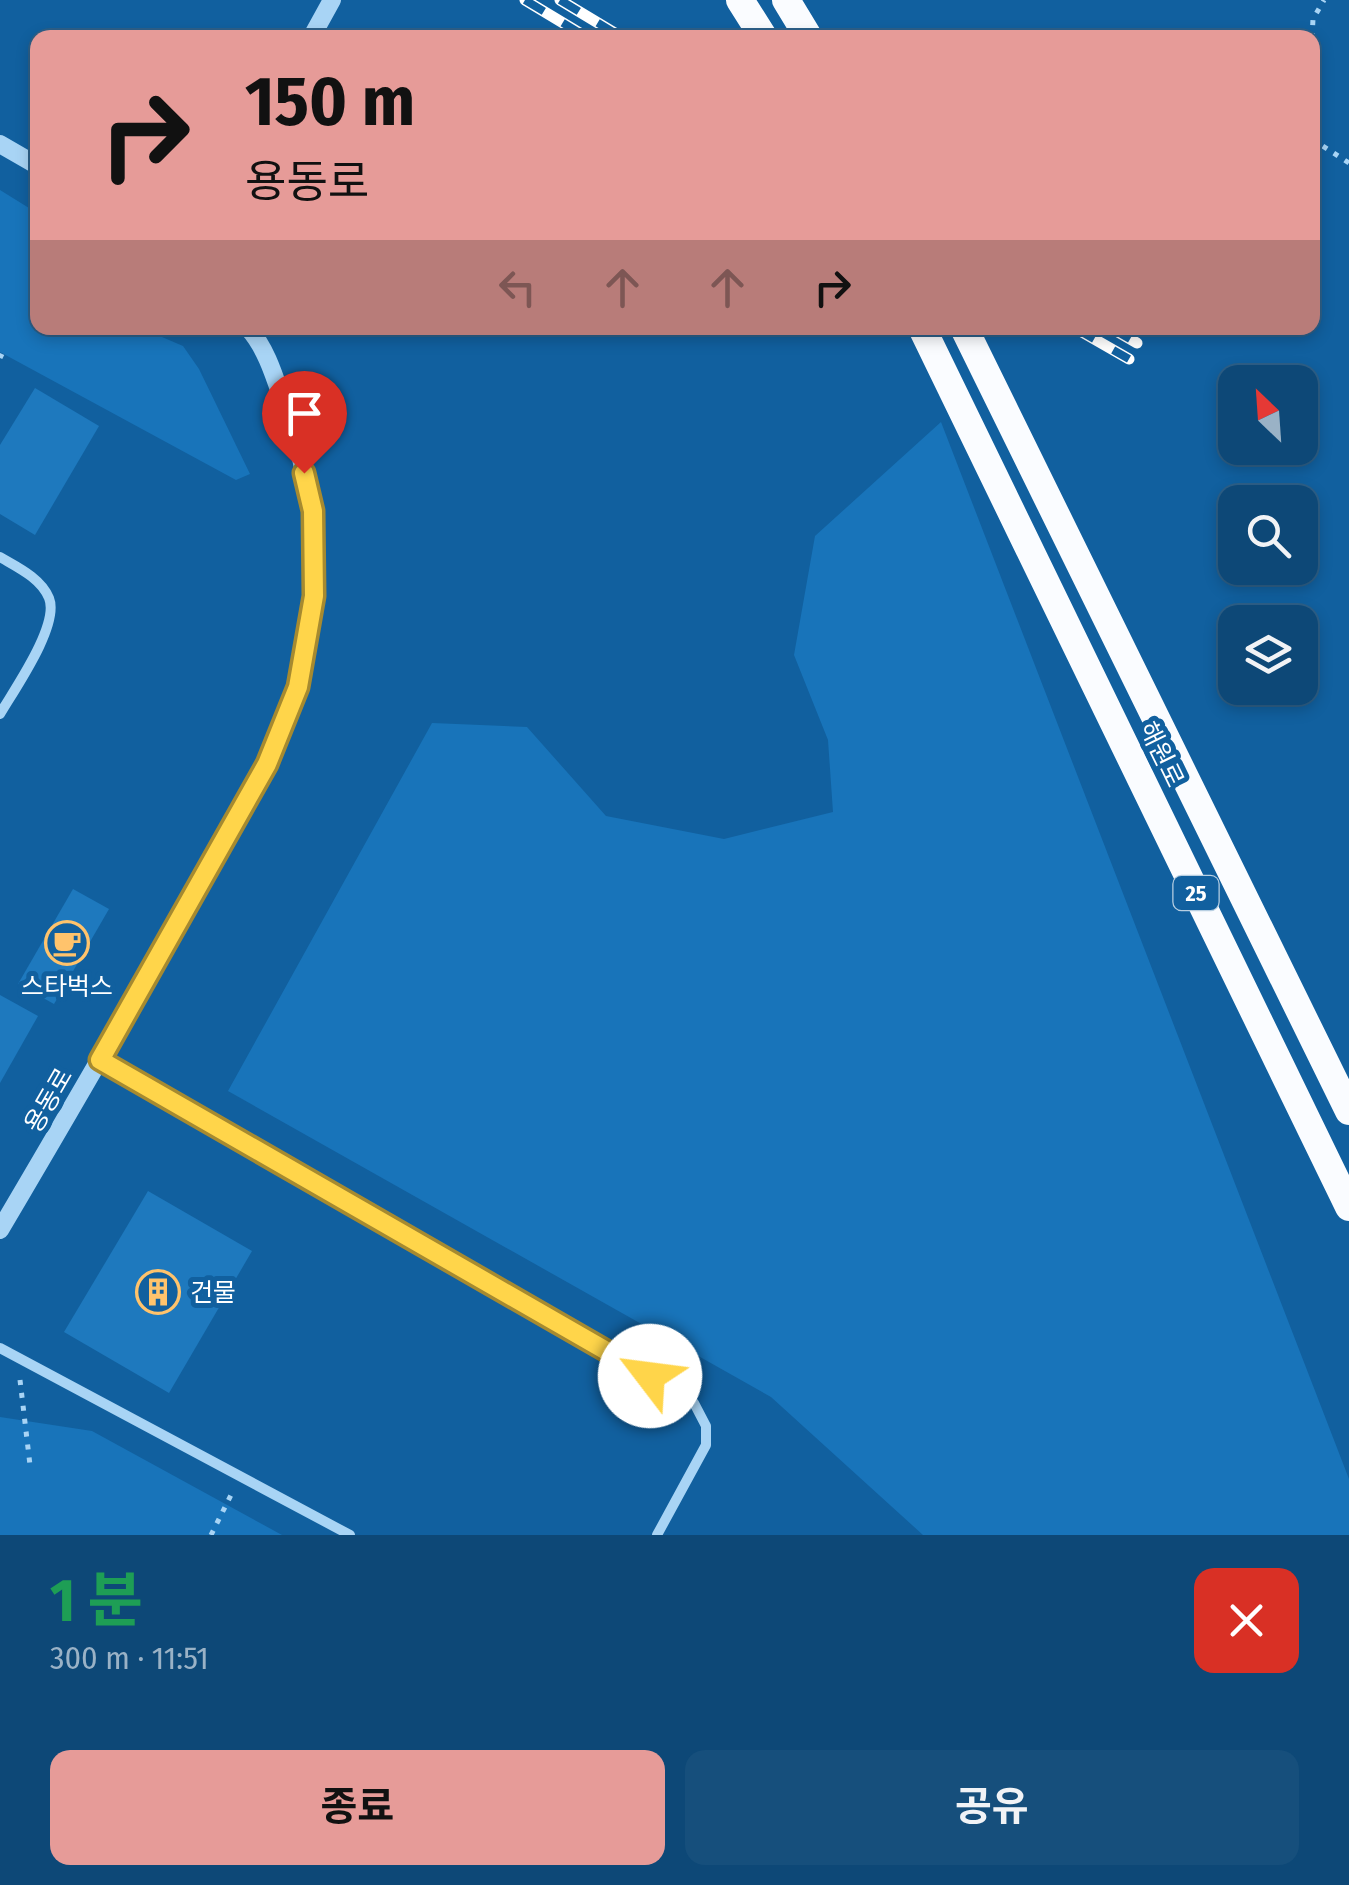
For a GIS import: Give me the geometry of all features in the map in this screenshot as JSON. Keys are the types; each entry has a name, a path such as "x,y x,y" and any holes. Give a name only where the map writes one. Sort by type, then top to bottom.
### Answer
{"highway":[{"path":"740,0 759,30"},
{"path":"786,0 804,30"},
{"name":"해원로","path":"925,335 1349,1207"},
{"name":"해원로","path":"967,335 1349,1111"}],"street":[{"path":"315,30 332,0"},
{"path":"0,144 30,161"},
{"name":"용동로","path":"0,1230 267,764 298,687 314,596 313,511 296,434 272,369 252,335"},
{"path":"0,557 30,575 49,598 51,615 44,636 0,714"},
{"path":"100,1060 685,1396 701,1412 706,1445 657,1535"},
{"path":"0,1348 350,1535"}],"path":[{"path":"1312,30 1313,18 1324,0"},
{"path":"1320,144 1349,163"},
{"path":"17,1357 30,1465"},
{"path":"210,1535 242,1476"}],"shaded area":[{"path":"0,190 30,209 30,335 157,335 183,346 199,369 250,474 236,480 0,352"},
{"path":"941,422 1349,1479 1349,1535 923,1535 771,1397 228,1091 432,723 527,727 606,816 724,839 833,812 828,740 794,655 815,536"},
{"path":"0,1417 92,1431 282,1535 0,1535"}],"building":[{"path":"35,388 99,426 35,535 0,514 0,445"},
{"path":"73,889 109,909 54,1004 18,984"},
{"path":"0,995 38,1016 0,1083"},
{"name":"건물","path":"148,1191 252,1251 169,1393 64,1332"}],"railway":[{"path":"525,0 575,30"},
{"path":"560,0 610,30"},
{"path":"1087,335 1129,359"},
{"path":"1123,335 1137,343"}],"place":[{"name":"스타벅스","path":"67,943"},
{"name":"건물","path":"158,1292"}],"route":[{"path":"304,473 313,511 314,596 298,687 267,764 100,1060 650,1376"}]}
